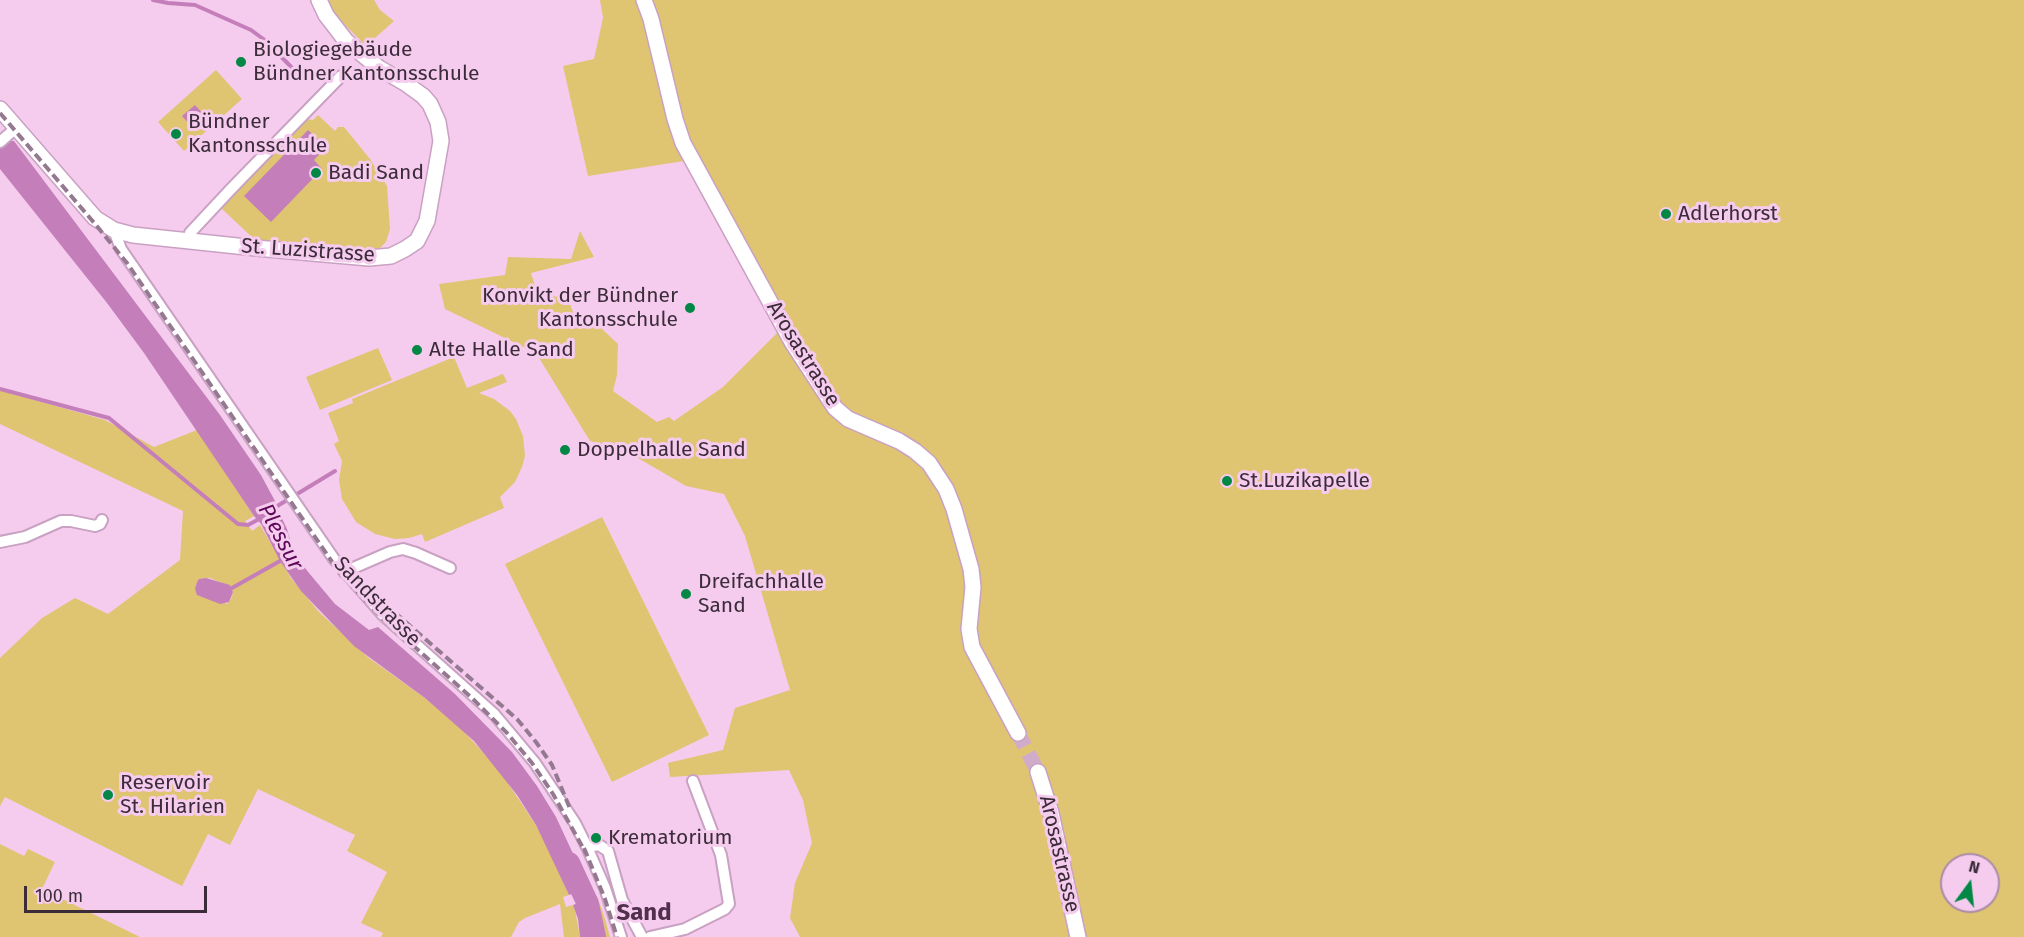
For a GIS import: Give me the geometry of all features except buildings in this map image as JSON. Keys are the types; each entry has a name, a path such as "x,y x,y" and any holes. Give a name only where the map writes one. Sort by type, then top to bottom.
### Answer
{"main road":[{"name":"St. Luzistrasse","path":"114,231 189,241 378,258 390,256 417,241 425,229 430,214 441,141 435,113 423,96 379,68 346,41 332,24 319,0"},
{"name":"Arosastrasse","path":"644,0 683,143 792,342 835,408 848,418 915,451 929,463 946,489 971,569 973,597 969,629 972,647 1018,733"},
{"path":"0,109 13,131 95,218 114,231"},
{"name":"Arosastrasse","path":"1038,772 1051,813 1078,937"}],"street":[{"path":"189,241 190,233 341,76"},
{"path":"0,142 13,131"},
{"name":"Sandstrasse","path":"114,231 121,249 344,572 389,620 478,699 509,730 536,763 587,847 605,888 621,937"},
{"path":"0,542 25,537 61,521 94,526 100,524 102,520"},
{"path":"344,572 390,552 403,549 450,568"},
{"path":"650,937 685,929 725,909 729,904 721,855 693,781"},
{"path":"587,847 599,845 608,851 622,900 642,937"}],"shaded area":[{"path":"327,0 374,0 380,10 394,21 366,46 335,15"},
{"path":"600,0 2024,0 2024,937 800,937 790,918 795,883 812,843 803,800 789,770 670,777 668,763 723,750 735,708 790,690 745,536 724,494 686,486 631,454 590,441 536,353 445,309 439,284 505,275 508,257 571,259 580,231 594,257 531,273 536,289 542,297 567,296 577,323 599,326 618,344 617,375 613,391 657,422 669,417 674,421 723,387 780,330 684,161 588,176 563,66 594,59 603,18"},
{"path":"216,70 242,99 184,151 158,122"},
{"name":"Badi Sand","path":"318,115 335,131 338,127 344,127 370,159 387,186 390,229 386,242 380,248 357,251 256,241 221,208 306,119 313,120"},
{"path":"378,348 392,380 320,410 306,377"},
{"path":"454,357 467,388 503,374 507,382 479,393 494,399 510,411 523,436 525,456 515,482 500,497 504,508 425,542 422,534 395,539 375,534 356,522 342,499 339,480 342,461 334,444 339,441 328,413 353,403 352,399"},
{"path":"0,390 105,420 154,447 197,430 254,516 245,521 252,531 260,525 291,578 319,612 369,658 425,698 459,726 499,770 536,825 551,855 569,895 563,897 566,907 573,905 575,910 580,937 564,937 560,904 519,922 511,937 381,937 383,933 361,923 387,872 347,851 355,835 258,789 230,845 208,834 182,886 5,797 0,806 0,658 42,618 75,598 108,614 180,560 183,511 0,424","holes":["210,578 230,586 233,592 227,604 196,585 199,579"]},
{"path":"602,517 709,735 612,782 505,564"},
{"path":"0,844 24,856 28,849 55,862 42,889 140,937 0,937"},
{"path":"597,896 610,937 604,937 593,897"}],"water":[{"path":"195,105 204,115 191,126 182,116"},
{"path":"308,130 326,147 314,160 322,169 271,222 244,196"},
{"path":"9,141 14,141 220,415 261,475 275,501 287,529 294,554 335,604 369,630 378,627 455,694 512,752 556,817 589,888 569,895 536,825 517,795 474,741 425,698 354,646 301,591 280,561 261,524 144,353 0,169 0,149"},
{"path":"206,578 230,585 233,592 229,602 220,604 197,595 195,589 197,582 199,579"},
{"path":"593,897 604,937 580,937 578,919 573,905"}],"waterway":[{"path":"153,0 195,5 251,30 266,41 296,72"},
{"path":"0,389 109,418 238,524 248,525 261,518"},
{"path":"274,508 335,471"},
{"path":"232,588 280,561 282,557"},
{"name":"Plessur","path":"569,863 588,904 595,937"}],"tunnel":[{"path":"1018,733 1038,772"}],"railway":[{"path":"0,113 127,263 337,569 381,617 472,698 507,733 532,763 553,794 587,855"},
{"path":"354,577 517,719 552,765 571,811"},
{"path":"584,848 605,899 617,937"}],"place":[{"name":"Biologiegebäude Bündner Kantonsschule","path":"241,62"},
{"name":"Bündner Kantonsschule","path":"176,134"},
{"name":"Badi Sand","path":"316,173"},
{"name":"Adlerhorst","path":"1666,214"},
{"name":"Konvikt der Bündner Kantonsschule","path":"690,308"},
{"name":"Alte Halle Sand","path":"417,350"},
{"name":"Doppelhalle Sand","path":"565,450"},
{"name":"St.Luzikapelle","path":"1227,481"},
{"name":"Dreifachhalle Sand","path":"686,594"},
{"name":"Reservoir St. Hilarien","path":"108,795"},
{"name":"Krematorium","path":"596,838"}],"district":[{"name":"Sand","path":"644,913"}]}
